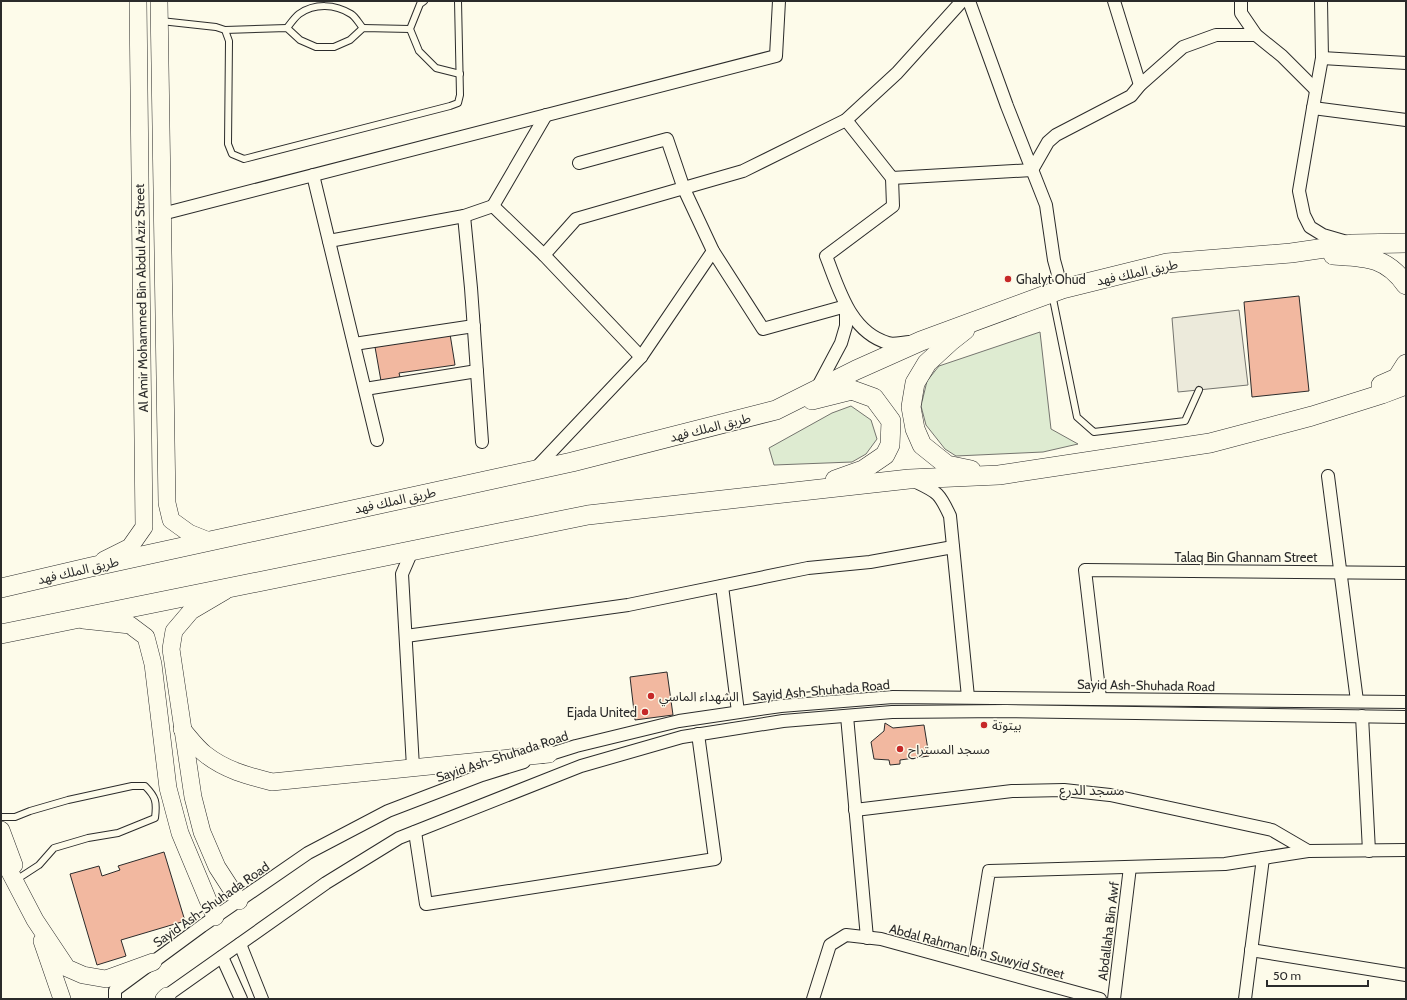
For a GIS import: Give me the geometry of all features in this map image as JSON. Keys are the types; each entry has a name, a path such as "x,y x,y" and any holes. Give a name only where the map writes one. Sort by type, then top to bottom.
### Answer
{"main road":[{"name":"Al Amir Mohammed Bin Abdul Aziz Street","path":"91,567 130,547 144,527 138,1"},
{"name":"Al Amir Mohammed Bin Abdul Aziz Street","path":"159,1 167,503 171,520 189,533 210,541"},
{"name":"طريق الملك فهد","path":"1,588 572,462 776,410 856,370 921,340 1057,291 1167,263 1291,253 1353,244 1406,243"},
{"path":"1291,253 1367,257 1385,264 1400,276 1406,285"},
{"path":"979,319 951,341 927,363 915,382 911,407 915,429 922,445 947,465 999,475"},
{"path":"1312,416 1397,378 1406,364"},
{"path":"1,634 588,515 909,479 999,475 1210,443 1312,416 1382,394 1406,384"},
{"path":"776,410 852,390 874,398 891,421 890,445 885,455 863,470 803,491"},
{"path":"232,587 191,611 174,631 171,649 193,797 202,832 217,867 238,901"},
{"path":"75,619 130,625 146,637 153,664 168,788 180,833 215,917"},
{"path":"1,643 41,626"},
{"path":"182,729 204,753 222,766 244,775 272,782 549,754"},
{"path":"1,830 35,920 62,999"},
{"path":"1,855 35,920 67,968 83,975 106,979 153,962"}],"street":[{"path":"162,214 776,56 779,1"},
{"path":"544,255 576,219 743,171 846,120 897,73 962,1"},
{"path":"969,1 1046,206 1057,291"},
{"path":"1114,1 1140,85"},
{"path":"1241,1 1241,13 1256,35 1282,56 1316,90"},
{"path":"1321,1 1322,58 1312,108 1299,191 1304,215 1310,226 1323,235 1353,244"},
{"path":"1032,170 1048,142 1056,135 1131,96 1140,85 1183,47 1216,35 1256,35"},
{"path":"1322,58 1406,63"},
{"path":"1312,108 1406,120"},
{"path":"329,241 464,216 493,206 546,115"},
{"path":"846,120 892,178 893,206 826,256 846,306 866,332 889,344 921,340"},
{"path":"579,163 667,139 684,189 713,251 763,329 846,306"},
{"path":"892,178 1032,170"},
{"path":"313,175 378,440"},
{"path":"493,206 544,255 641,357"},
{"path":"464,216 474,326 482,442"},
{"path":"534,470 641,357 713,251"},
{"path":"816,390 840,343 846,326 846,306"},
{"path":"354,344 474,326"},
{"path":"365,388 477,371"},
{"path":"1328,476 1357,701"},
{"path":"909,479 934,491 942,500 950,516 968,697"},
{"path":"406,636 628,605 808,568 870,562 953,547"},
{"path":"412,551 402,574 413,767"},
{"name":"Talaq Bin Ghannam Street","path":"1100,698 1085,570 1406,573"},
{"path":"722,586 738,712"},
{"name":"Sayid Ash-Shuhada Road","path":"115,994 153,962 308,853 388,811 482,775 549,754 678,721 781,706 893,697 1406,702"},
{"path":"164,998 326,883 399,838 581,766 682,737 783,721 892,712 1006,711 1406,717"},
{"path":"847,716 867,938"},
{"path":"1362,716 1369,851"},
{"path":"415,832 426,904 715,859 698,734"},
{"path":"855,810 1012,791 1064,790 1110,795 1272,830 1308,851"},
{"path":"974,964 989,871 1225,864 1308,851 1406,850"},
{"path":"1245,999 1263,858"},
{"name":"Abdallaha Bin Awf","path":"1114,999 1130,867"},
{"name":"Abdal Rahman Bin Suwyid Street","path":"813,999 830,945 846,935 881,939 1100,999"},
{"path":"240,944 262,999"},
{"path":"1251,950 1406,975"},
{"path":"222,957 241,999"}],"lane":[{"path":"424,1 420,4 410,29 419,51 436,68 460,74"},
{"path":"225,30 229,41 228,144 232,154 244,159 458,103 460,95 458,1"},
{"path":"286,28 299,14 316,6 327,4 352,14 363,28"},
{"path":"159,21 216,27 225,30 286,28 300,40 316,47 334,47 350,40 363,28 410,29"},
{"path":"1057,291 1076,417 1094,432 1185,421 1199,390"},
{"path":"1,817 15,817 68,800 132,786 145,786 153,794 157,805 156,818 118,833 88,838 54,848 39,865 19,878"}],"green space":[{"path":"1040,332 1051,429 1078,444 1043,452 956,456 945,449 926,425 921,406 927,381 939,366"},
{"path":"851,406 871,420 877,439 866,454 852,462 774,465 769,448 832,413"}],"shaded area":[{"path":"1239,310 1248,385 1178,392 1172,318"}],"building":[{"path":"1299,296 1309,391 1252,397 1244,302"},
{"path":"450,334 455,365 399,373 400,377 381,381 375,347"},
{"name":"الشهداء الماسي","path":"667,672 673,715 635,720 630,677"},
{"name":"مسجد المستراح","path":"885,723 893,728 924,725 929,756 900,760 900,764 890,765 889,760 874,759 871,742 884,731"},
{"path":"164,852 185,921 121,940 126,956 97,965 70,874 99,866 102,876 120,870 118,866"}],"place":[{"name":"Ghalyt Ohud","path":"1008,279"},
{"name":"الشهداء الماسي","path":"651,696"},
{"name":"Ejada United","path":"645,712"},
{"name":"بيتوتة","path":"984,725"},
{"name":"مسجد المستراح","path":"900,749"}],"district":[{"name":"مسجد الدرع","path":"1092,790"}]}
